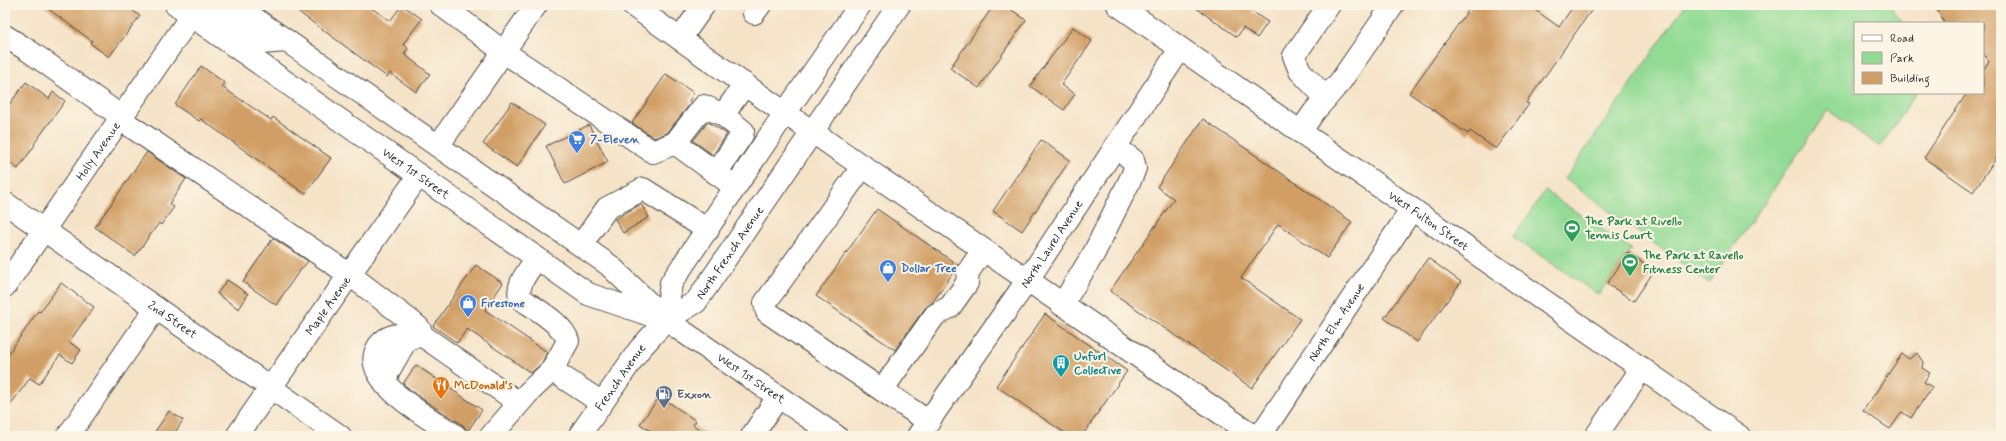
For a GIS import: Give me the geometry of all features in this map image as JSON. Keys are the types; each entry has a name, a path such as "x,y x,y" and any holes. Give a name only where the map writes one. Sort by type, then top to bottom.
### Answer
{"street":[{"name":"West 1st Street","path":"235,5 610,265 666,320 836,436"},
{"path":"441,5 504,52 650,151 656,152 675,143 704,106 723,115 743,131 742,135 716,173"},
{"path":"438,146 536,5"},
{"path":"632,5 1027,281 1254,436"},
{"path":"680,39 704,5"},
{"name":"North French Avenue","path":"666,320 696,302 899,5"},
{"path":"1326,98 1300,71 1294,56 1329,5"},
{"path":"1300,132 1340,82 1393,5"},
{"path":"666,320 671,283 858,6"},
{"name":"West Fulton Street","path":"1122,6 1180,49 1739,436"},
{"name":"West 1st Street","path":"184,10 588,294 666,320"},
{"path":"184,10 222,17 261,43 287,41"},
{"name":"Holly Avenue","path":"5,286 121,118 184,10"},
{"path":"5,36 29,51 121,118 350,275 419,328 416,336 388,372 385,384 392,392 456,436"},
{"name":"North Laurel Avenue","path":"924,429 1027,281 1180,49"},
{"path":"723,115 745,84"},
{"path":"675,143 735,187"},
{"path":"1062,305 1094,253 1135,168 1133,160 1115,147"},
{"path":"863,166 765,303 767,312 882,390 924,429"},
{"name":"Maple Avenue","path":"237,436 419,176"},
{"path":"581,245 607,208 643,189 708,230"},
{"name":"2nd Street","path":"5,203 340,436"},
{"name":"North Elm Avenue","path":"1260,436 1412,209"},
{"path":"882,390 935,315 950,307 967,283 968,272 983,250"},
{"path":"491,436 552,370 568,341 566,334 561,328 520,298 518,292 520,286 536,258"},
{"path":"68,436 156,308"},
{"name":"French Avenue","path":"579,436 639,350 666,320"},
{"path":"416,336 519,404"},
{"path":"1596,436 1642,368"},
{"path":"552,370 602,403"},
{"path":"752,436 778,397"}],"green space":[{"path":"1685,5 1889,5 1902,22 1854,22 1854,94 1915,94 1880,147 1828,110 1709,283 1565,179"},
{"name":"The Park at Rivello Tennis Court","path":"1545,191 1631,249 1599,295 1513,237"}],"building":[{"path":"43,5 125,5 140,16 109,57 90,43 92,41"},
{"path":"289,5 367,5 390,21 402,5 422,19 403,44 408,48 404,54 430,74 416,92 390,73 387,77"},
{"path":"994,5 1005,5 1026,20 979,88 950,68"},
{"path":"1192,5 1255,5 1251,11 1268,22 1257,38 1243,28 1237,37"},
{"path":"1472,5 1528,5 1559,27 1574,5 1595,5 1526,103 1529,104 1496,149 1470,131 1468,134 1409,93"},
{"path":"1934,5 2001,5 2001,151 1973,192 1924,158 1966,94 1984,94 1984,68 1989,61 1984,54 1984,22 1944,22"},
{"path":"1073,27 1092,41 1061,85 1075,94 1064,110 1030,86"},
{"path":"201,66 225,83 222,87 271,120 273,117 331,158 305,194 201,119 199,121 175,105"},
{"path":"666,74 694,93 689,101 691,103 667,133 654,138 632,123"},
{"path":"26,82 49,99 53,92 65,101 18,169 5,159 5,110"},
{"path":"512,102 545,125 517,167 483,144"},
{"path":"1203,119 1352,222 1327,258 1278,224 1241,278 1300,319 1252,388 1110,291 1174,199 1157,187"},
{"path":"708,122 727,134 713,155 693,141"},
{"name":"7-Eleven","path":"589,125 608,162 565,184 546,146"},
{"path":"1041,140 1070,160 1022,231 993,211"},
{"path":"147,152 186,179 169,204 174,207 161,225 159,223 135,256 95,227"},
{"path":"641,204 649,217 623,233 615,219"},
{"path":"877,209 958,265 933,302 925,308 895,350 816,296"},
{"path":"273,238 308,261 276,305 243,282"},
{"name":"The Park at Ravello Fitness Center","path":"1628,253 1654,271 1634,301 1607,284"},
{"path":"1428,258 1461,282 1417,342 1384,318"},
{"name":"Firestone","path":"476,265 503,283 485,310 547,352 542,363 531,373 467,329 457,343 433,326"},
{"path":"227,280 248,294 239,309 217,294"},
{"path":"61,283 94,307 69,342 81,350 72,363 60,355 39,384 30,378 5,412 5,359 38,311 40,312"},
{"name":"Unfurl Collective","path":"1045,314 1127,371 1082,436 1069,436 996,386"},
{"path":"1917,353 1923,362 1922,368 1930,373 1924,382 1932,387 1911,418 1902,412 1890,429 1863,411 1902,354 1909,359"},
{"name":"McDonald's","path":"416,365 482,410 467,432 463,425 424,400 403,384"},
{"name":"Exxon","path":"660,396 696,421 693,425 710,436 658,436 640,424"},
{"path":"169,411 183,420 173,436 152,436"}],"place":[{"name":"7-Eleven","path":"577,154"},
{"name":"The Park at Rivello Tennis Court","path":"1572,243"},
{"name":"The Park at Ravello Fitness Center","path":"1630,277"},
{"name":"Dollar Tree","path":"888,283"},
{"name":"Firestone","path":"468,318"},
{"name":"Unfurl Collective","path":"1061,378"},
{"name":"McDonald's","path":"441,400"},
{"name":"Exxon","path":"664,409"}]}
